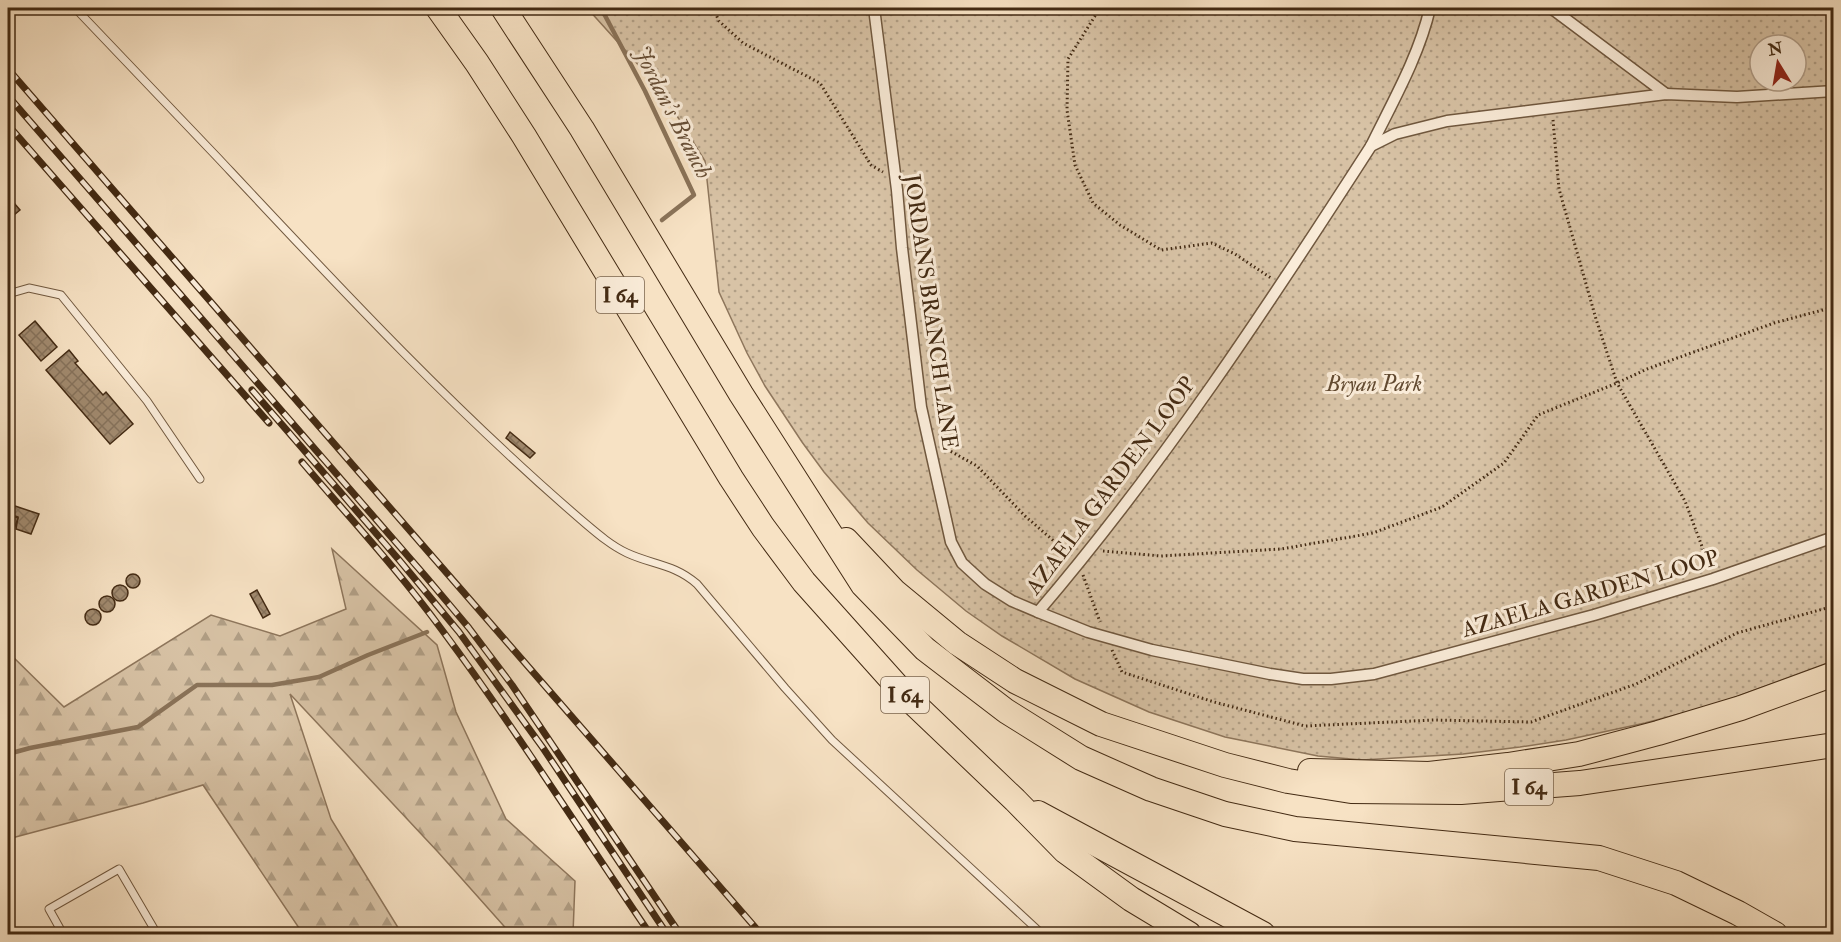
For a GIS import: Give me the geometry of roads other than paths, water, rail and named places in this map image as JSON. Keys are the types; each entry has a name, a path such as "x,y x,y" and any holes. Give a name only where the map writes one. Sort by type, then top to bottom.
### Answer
{"highway":[{"name":"I 64","path":"438,8 524,136 731,478 763,527 804,582 906,696 1015,800 1263,934"},
{"name":"I 64","path":"503,8 582,129 805,497 894,591 957,643 1051,699 1101,724 1225,765 1288,781 1351,791 1461,792 1580,783 1833,746"},
{"path":"805,497 863,585 925,649 1006,711 1082,758 1151,789 1225,814 1294,829 1599,858 1676,883 1775,934"},
{"path":"1225,765 1338,772 1429,774 1508,765 1580,754 1658,734 1741,708 1833,674"},
{"path":"1015,800 1065,851 1131,899 1189,934"}],"street":[{"name":"JORDANS BRANCH LANE","path":"874,8 921,407 951,542 962,563 985,584 1012,601 1038,612"},
{"name":"AZAELA GARDEN LOOP","path":"1431,8 1415,56 1371,146 1281,285 1159,458 1079,563 1038,612 1105,637 1152,650 1270,674 1303,679 1331,679 1374,674 1594,615 1713,579 1833,537"},
{"path":"1551,8 1666,94"},
{"path":"1371,146 1395,134 1447,121 1552,110 1666,94 1737,97 1833,91"}],"lane":[{"path":"75,8 396,345 492,439 587,525 616,547 673,568 697,584 832,740 1042,934"},
{"path":"8,294 29,288 61,295 147,401 200,479"},
{"path":"63,934 49,909 119,869 156,934"}],"waterway":[{"name":"Jordan's Branch","path":"601,8 645,91 694,195 662,220"},
{"name":"Jordan's Branch","path":"8,754 138,727 197,685 272,685 319,677 427,632"}],"railway":[{"path":"8,69 761,934"},
{"path":"8,96 469,628 512,685 680,934"},
{"path":"8,125 269,423"},
{"path":"252,390 459,632 543,748 667,934"},
{"path":"302,462 426,608 522,743 650,934"}],"park label":[{"name":"Bryan Park","path":"1374,383"}]}
